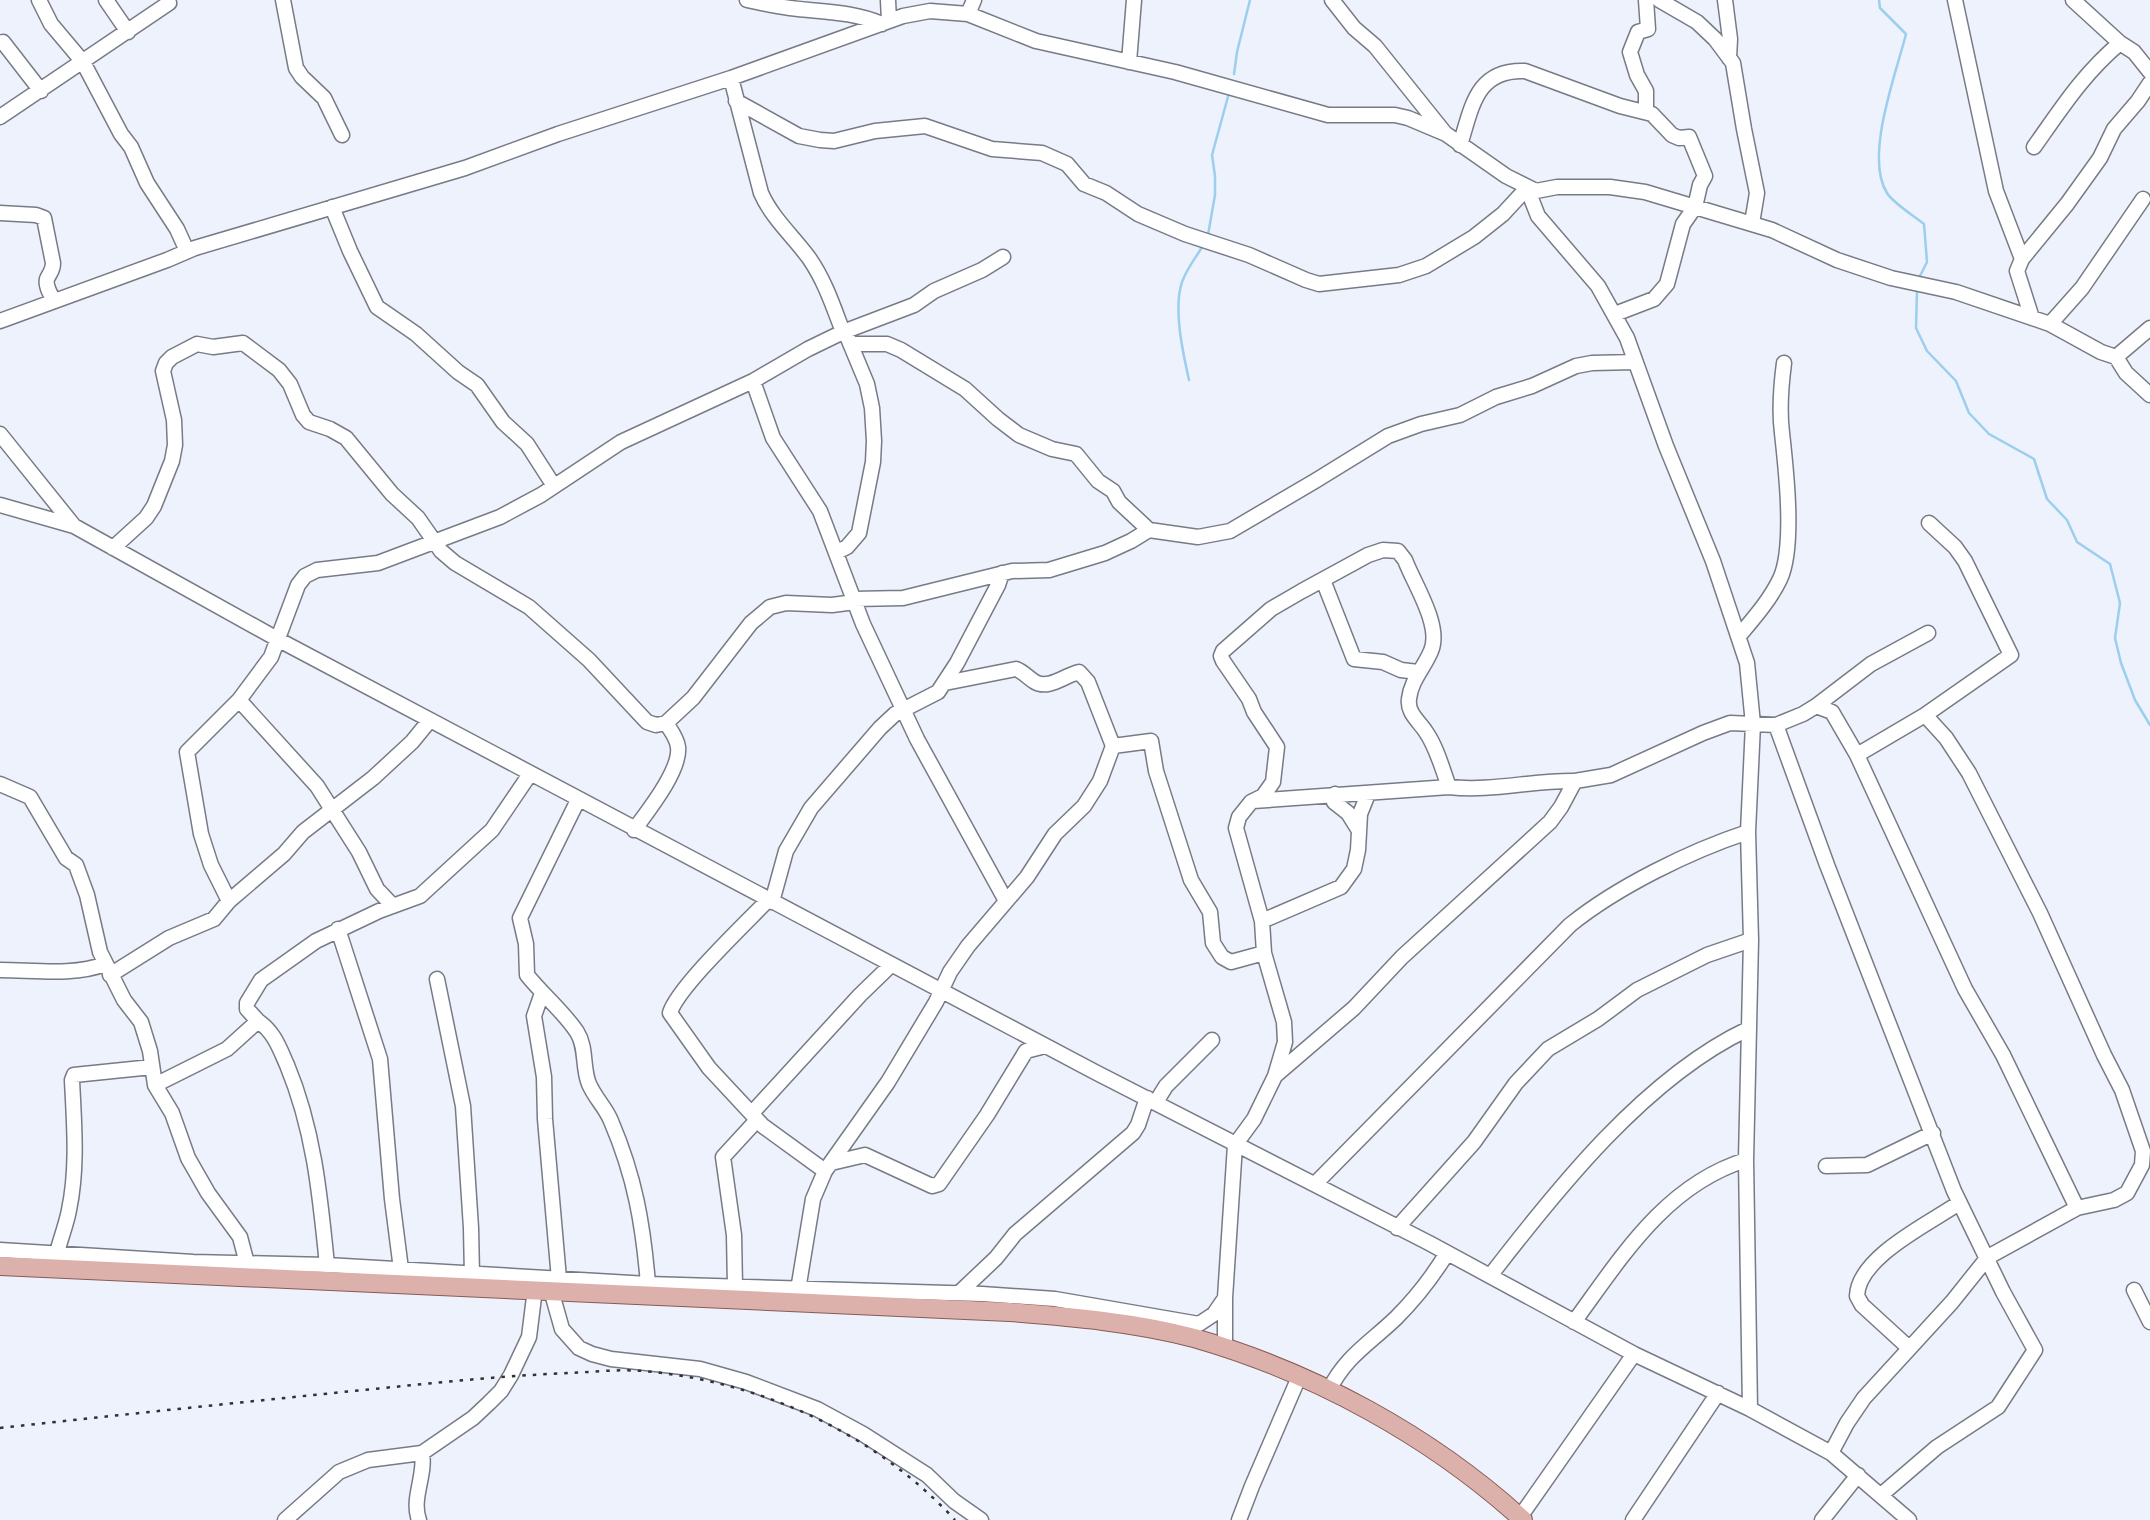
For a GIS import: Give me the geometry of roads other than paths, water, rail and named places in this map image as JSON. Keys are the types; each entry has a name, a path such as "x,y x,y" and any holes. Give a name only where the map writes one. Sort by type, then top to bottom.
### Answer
{"main road":[{"path":"0,1266 56,1261 548,1286 797,1294 1083,1318 1159,1330 1225,1349 1329,1390 1424,1443 1522,1519"}],"street":[{"path":"39,0 51,24 83,62 121,134 131,147 147,183 177,229 187,251"},
{"path":"106,0 128,32"},
{"path":"283,0 296,68 324,98 342,135"},
{"path":"747,0 790,8 865,16 885,22"},
{"path":"885,22 888,0"},
{"path":"968,14 974,0"},
{"path":"1129,62 1134,0"},
{"path":"1332,0 1354,27 1375,46 1446,134 1527,188 1536,191 1557,187 1610,187 1645,192 1752,223 1863,269 1956,292 2050,324 2101,352 2116,357 2126,373 2150,395"},
{"path":"1646,0 1648,29 1638,32 1630,52 1637,75 1646,91 1646,112"},
{"path":"1659,0 1697,22 1715,39 1733,63 1757,193 1752,223"},
{"path":"1725,0 1730,39 1729,58"},
{"path":"1955,0 1996,191 2022,259"},
{"path":"2073,0 2120,43 2134,52 2150,72"},
{"path":"0,117 170,1"},
{"path":"0,321 187,251 465,168 558,134 731,78 885,22 919,6 968,14 1036,41 1175,72 1328,115 1395,115 1446,134"},
{"path":"0,43 3,42 11,51 41,91"},
{"path":"2034,147 2074,89 2098,62 2120,43"},
{"path":"1460,145 1480,89 1491,78 1505,71 1525,71 1620,106 1652,114 1672,135 1679,138 1689,137 1705,176 1695,206 1683,224 1670,276 1661,292 1645,304 1615,314"},
{"path":"731,78 753,168 766,204 809,258 825,285 867,384 872,408 873,462 859,533 847,547 837,552"},
{"path":"2032,318 2017,271 2022,259 2067,204 2100,158 2114,130 2150,83"},
{"path":"736,101 799,136 820,140 834,141 875,131 925,126 992,149 1042,153 1067,164 1084,184 1106,192 1139,214 1319,284 1399,275 1426,266 1474,237 1503,214 1527,188"},
{"path":"1527,188 1538,216 1598,286 1627,338 1713,561 1747,663 1753,724 1748,832 1751,940 1746,1160 1750,1409"},
{"path":"2050,324 2082,288 2143,199"},
{"path":"332,207 377,307 416,334 458,372 477,385 503,422 527,444 554,486"},
{"path":"0,213 44,218 53,263 47,286 54,301"},
{"path":"229,901 211,866 201,834 186,758 190,747 239,700 271,657 298,585 305,576 317,570 379,563 500,517 554,486 621,442 753,381 808,349 846,336 914,305 934,291 982,270 1003,257"},
{"path":"2116,357 2150,328"},
{"path":"846,336 887,344 901,350 965,389 1019,435 1052,449 1076,454 1098,481 1113,491 1119,502 1149,530 1198,537 1230,530 1388,436 1421,424 1460,415 1496,397 1532,386 1576,366 1635,362"},
{"path":"113,548 146,518 154,506 172,461 174,420 163,371 166,363 181,352 201,344 213,347 243,343 279,370 290,384 303,415 309,422 346,438 392,494 418,518 434,541 455,563 529,607 589,660 647,722 656,725 666,723 693,698 751,623 770,607 786,603 832,605 902,598 1002,573 1049,570 1105,552 1149,530"},
{"path":"1739,636 1767,600 1779,580 1785,561 1787,466 1781,402 1784,363"},
{"path":"753,381 773,438 813,498 904,710 951,803 1006,901"},
{"path":"0,434 74,526"},
{"path":"0,505 74,526 279,640 634,830 1447,1253 1634,1354 1750,1409 1831,1453 1909,1520"},
{"path":"1857,755 1925,715 2011,655 1965,561 1955,547 1930,523"},
{"path":"1225,1349 1225,1298 1235,1145 1254,1119 1275,1076 1282,1059 1285,1033 1264,953 1262,921 1236,828 1239,817 1251,802 1263,796 1273,782 1277,747 1221,656 1271,609 1367,555 1383,550 1398,551 1405,560 1436,636 1431,653 1418,672 1408,701 1411,711 1426,732 1448,787"},
{"path":"1002,573 945,683 931,697 895,715 880,728 811,808 786,851 770,901 698,974 671,1010 677,1024 709,1068 779,1140 828,1167 865,1155 932,1186 939,1184 987,1115 1026,1051 1045,1046"},
{"path":"1323,580 1354,659 1383,662 1401,670 1418,672"},
{"path":"1251,802 1448,787 1472,790 1552,780 1575,781 1611,775 1731,723 1776,725 1803,714 1871,664 1928,633"},
{"path":"797,1294 813,1199 828,1167 888,1082 962,954 1027,877 1055,834 1084,806 1100,781 1113,746 1088,682 1079,672 1056,682 1042,684 1036,683 1016,669 945,683"},
{"path":"239,700 317,786 359,852 377,889 393,906"},
{"path":"1816,706 1832,712 1857,755 1965,989 2003,1055 2077,1208"},
{"path":"1831,1453 1864,1398 1952,1301 1988,1256 2077,1208 2114,1200 2127,1193 2140,1172 2147,1147 2040,913 1969,773 1946,738 1925,715"},
{"path":"0,970 108,970 169,938 209,922 229,901 284,854 303,832 412,742 430,720"},
{"path":"634,830 664,786 678,755 675,736 666,723"},
{"path":"1776,725 1827,865 1959,1203 1988,1256 2013,1311 2034,1346 2035,1354 1998,1407 1937,1447 1881,1495"},
{"path":"1113,746 1151,741 1156,771 1191,880 1210,912 1213,943 1218,952 1227,960 1235,962 1264,953"},
{"path":"327,1265 312,1139 296,1087 274,1036 247,1009 247,1003 261,979 316,941 338,929 420,896 492,830 530,774"},
{"path":"1275,1076 1354,1008 1402,957 1550,822 1575,781"},
{"path":"0,783 30,797 66,858 76,865 87,895 100,952 124,1000 141,1022 155,1085 172,1114 188,1158 208,1193 240,1237 249,1271 327,1265 402,1278 472,1275 548,1286 735,1286 797,1294 959,1293 1055,1299 1199,1324 1214,1314 1225,1298"},
{"path":"1335,794 1334,802 1348,813 1358,829"},
{"path":"1262,921 1341,887 1354,869 1360,814 1368,794"},
{"path":"578,800 520,918 526,944 525,970 581,1040 589,1084 600,1106 610,1118 626,1160 641,1214 648,1284"},
{"path":"1315,1184 1570,925 1594,906 1630,884 1724,840 1748,832"},
{"path":"338,929 380,1059 402,1278"},
{"path":"1397,1228 1459,1161 1516,1083 1548,1049 1598,1019 1637,990 1707,955 1751,940"},
{"path":"735,1286 734,1235 723,1157 860,995 891,965"},
{"path":"437,979 463,1106 472,1275"},
{"path":"542,993 534,1016 544,1077 548,1286 562,1329 567,1336 586,1351 611,1359 700,1370 746,1382 817,1409 863,1434 927,1475 954,1501 981,1520"},
{"path":"155,1085 227,1049 258,1021"},
{"path":"1490,1276 1545,1205 1635,1110 1702,1055 1748,1029"},
{"path":"959,1293 996,1258 1016,1234 1133,1133 1152,1100 1212,1040"},
{"path":"0,1250 56,1261 69,1208 74,1172 74,1075 152,1066"},
{"path":"1826,1166 1867,1165 1933,1133"},
{"path":"1574,1322 1611,1270 1664,1208 1693,1185 1746,1160"},
{"path":"1909,1348 1862,1305 1857,1296 1860,1282 1872,1263 1959,1203"},
{"path":"1329,1390 1345,1363 1400,1313 1438,1268 1447,1253"},
{"path":"285,1520 339,1472 368,1460 422,1453 473,1418 501,1391 529,1337 548,1286"},
{"path":"2134,1290 2150,1322"},
{"path":"1522,1519 1634,1354"},
{"path":"1239,1520 1299,1377"},
{"path":"1633,1520 1718,1394"},
{"path":"419,1520 416,1505 424,1471 422,1453"},
{"path":"1822,1520 1858,1475"}],"waterway":[{"path":"1234,74 1250,0"},
{"path":"1879,0 1880,8 1906,34 1880,137 1881,177 1890,197 1924,224 1927,262 1920,276"},
{"path":"1208,235 1215,195 1212,155 1229,93"},
{"path":"1189,380 1180,331 1179,293 1187,272 1204,244"},
{"path":"1917,290 1916,328 1927,351 1956,381 1969,413 1989,434 2034,459 2047,499 2067,520 2077,542 2110,564 2120,603 2115,638 2121,663 2135,700 2150,725"}],"railway":[{"path":"0,1428 461,1380 643,1371 730,1386 813,1417 852,1437 889,1461 955,1520"}]}
